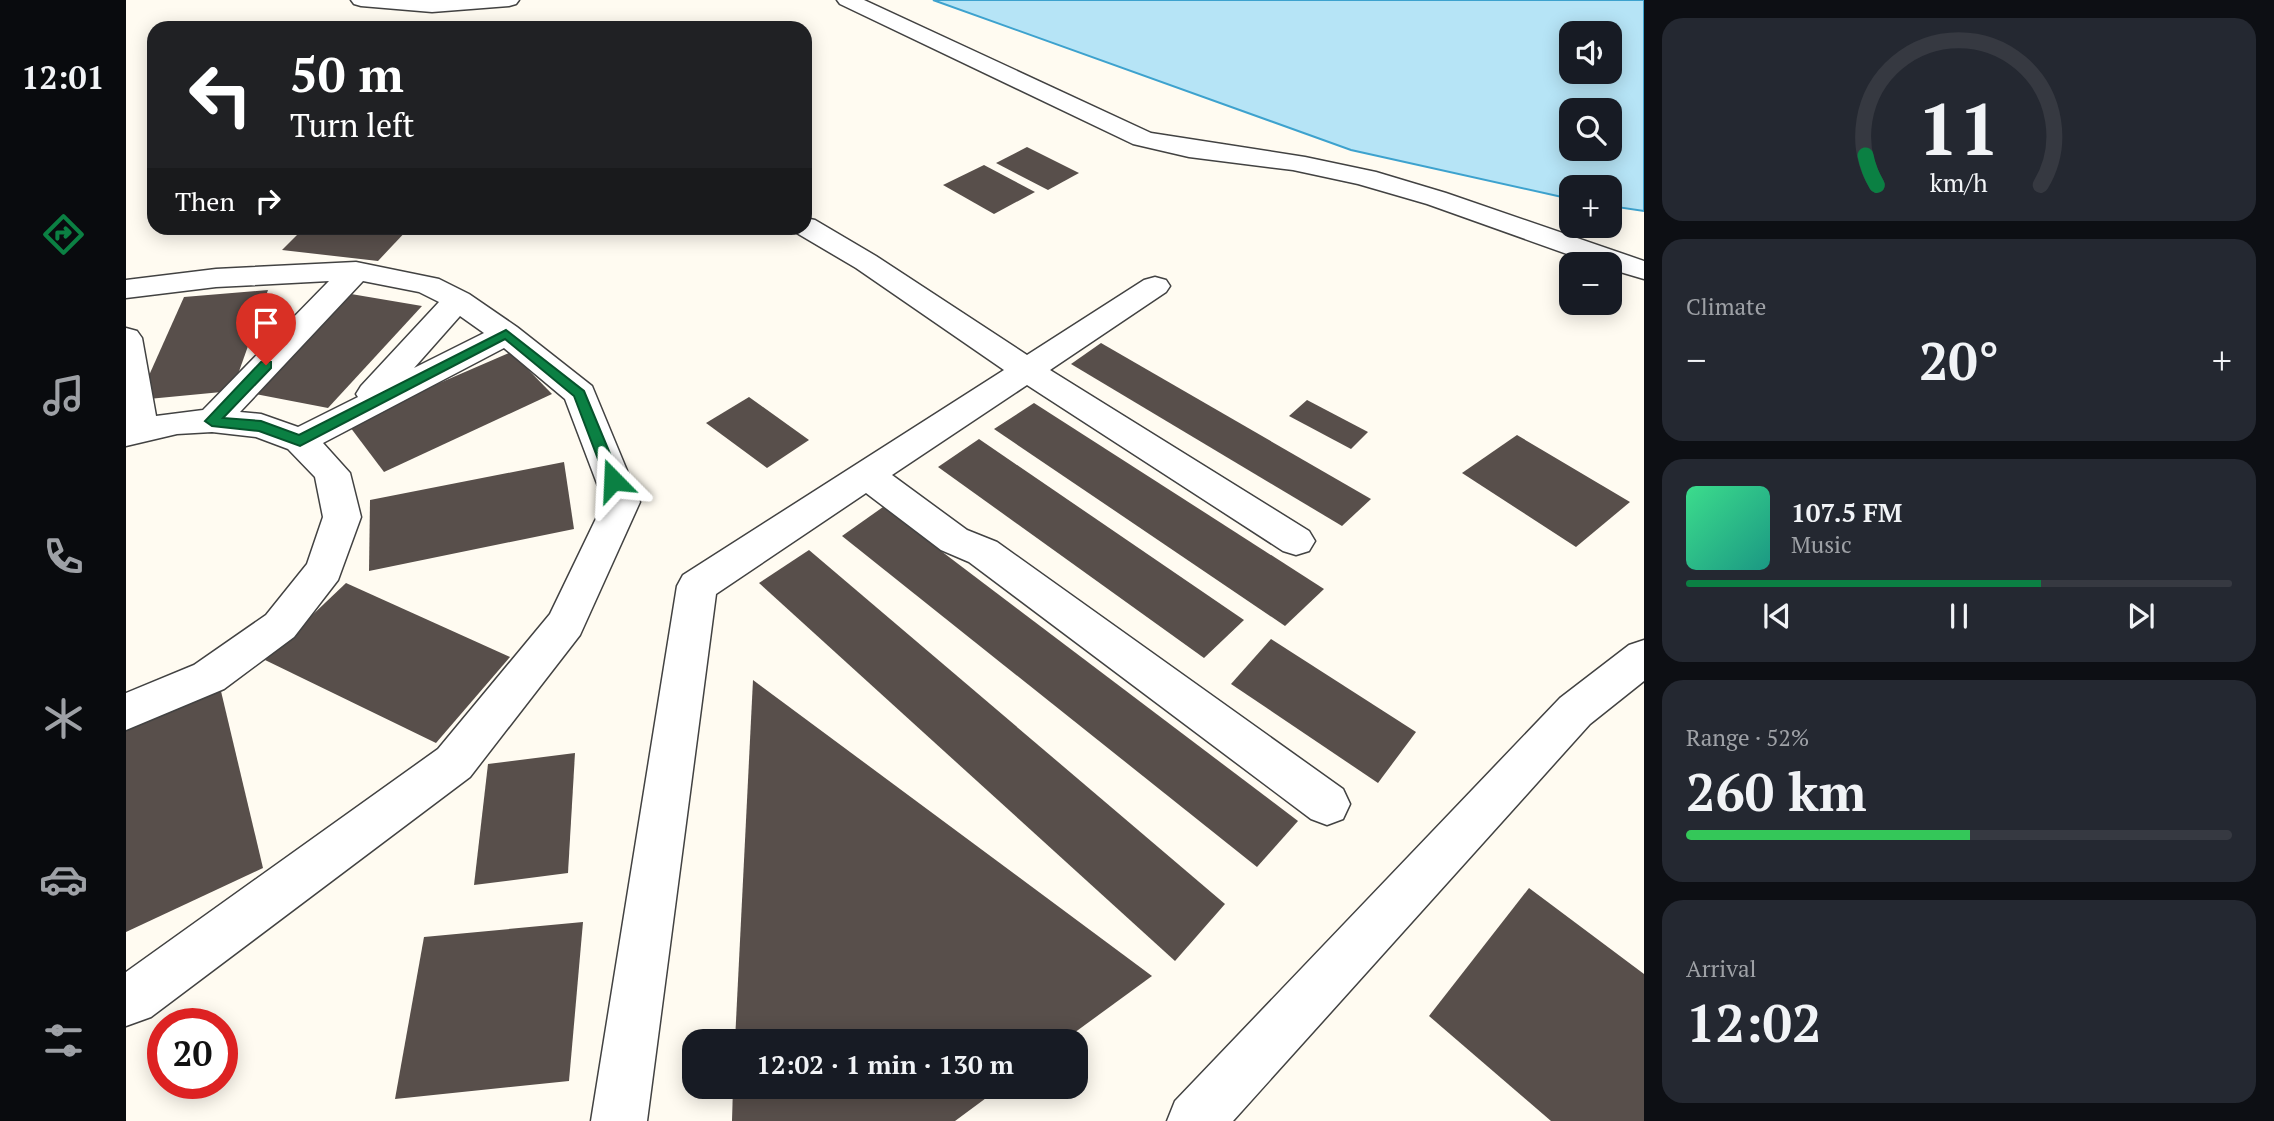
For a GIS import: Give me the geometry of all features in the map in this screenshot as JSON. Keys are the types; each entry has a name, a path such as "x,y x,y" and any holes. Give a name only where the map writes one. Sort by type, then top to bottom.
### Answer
{"street":[{"path":"361,0 432,6 509,0"},
{"path":"847,0 1142,139 1181,150 1272,159 1410,190 1582,252 1644,270"},
{"path":"812,230 866,262 1027,370 1296,541"},
{"path":"126,289 216,278 355,271 428,285 458,300 506,334 580,394 621,502 566,624 454,763 133,999 126,1000"},
{"path":"212,421 355,271"},
{"path":"619,1121 697,586 1155,286"},
{"path":"355,414 458,300"},
{"path":"300,441 506,334"},
{"path":"126,338 133,432 177,423 212,421 261,426 300,441 332,473 342,517 324,570 280,626 209,677 126,712"},
{"path":"867,475 954,540 983,552 1327,804"},
{"path":"1195,1121 1575,711 1644,657"}],"water":[{"path":"933,0 1644,0 1644,211 1622,208 1622,175 1559,175 1559,196 1351,150"}],"building":[{"path":"1027,147 1079,173 1048,190 996,163"},
{"path":"984,165 1035,192 994,214 943,185"},
{"path":"297,235 402,235 378,261 282,250"},
{"path":"268,290 232,391 138,400 184,297"},
{"path":"351,294 422,306 328,408 250,393"},
{"path":"1101,343 1371,499 1342,526 1071,364"},
{"path":"511,352 552,394 384,472 347,423"},
{"path":"749,397 809,440 767,468 706,423"},
{"path":"1307,400 1368,432 1351,449 1289,416"},
{"path":"1034,403 1324,589 1285,626 994,429"},
{"path":"1517,435 1630,502 1576,547 1462,473"},
{"path":"979,439 1244,620 1204,658 938,467"},
{"path":"564,462 574,529 369,571 370,500"},
{"path":"883,507 1298,821 1257,867 842,536"},
{"path":"809,550 1225,904 1175,961 759,583"},
{"path":"346,583 510,657 436,743 265,660"},
{"path":"1271,639 1416,732 1378,783 1231,684"},
{"path":"753,680 1152,976 1079,1029 736,1029"},
{"path":"220,687 263,868 126,932 126,725"},
{"path":"575,753 568,873 474,885 488,764"},
{"path":"1529,888 1644,974 1644,1121 1551,1121 1429,1016"},
{"path":"583,922 569,1081 395,1099 424,937"},
{"path":"733,1099 985,1099 955,1121 732,1121"}],"route":[{"path":"266,365 212,421 261,426 300,441 506,334 580,394 613,480"}]}
